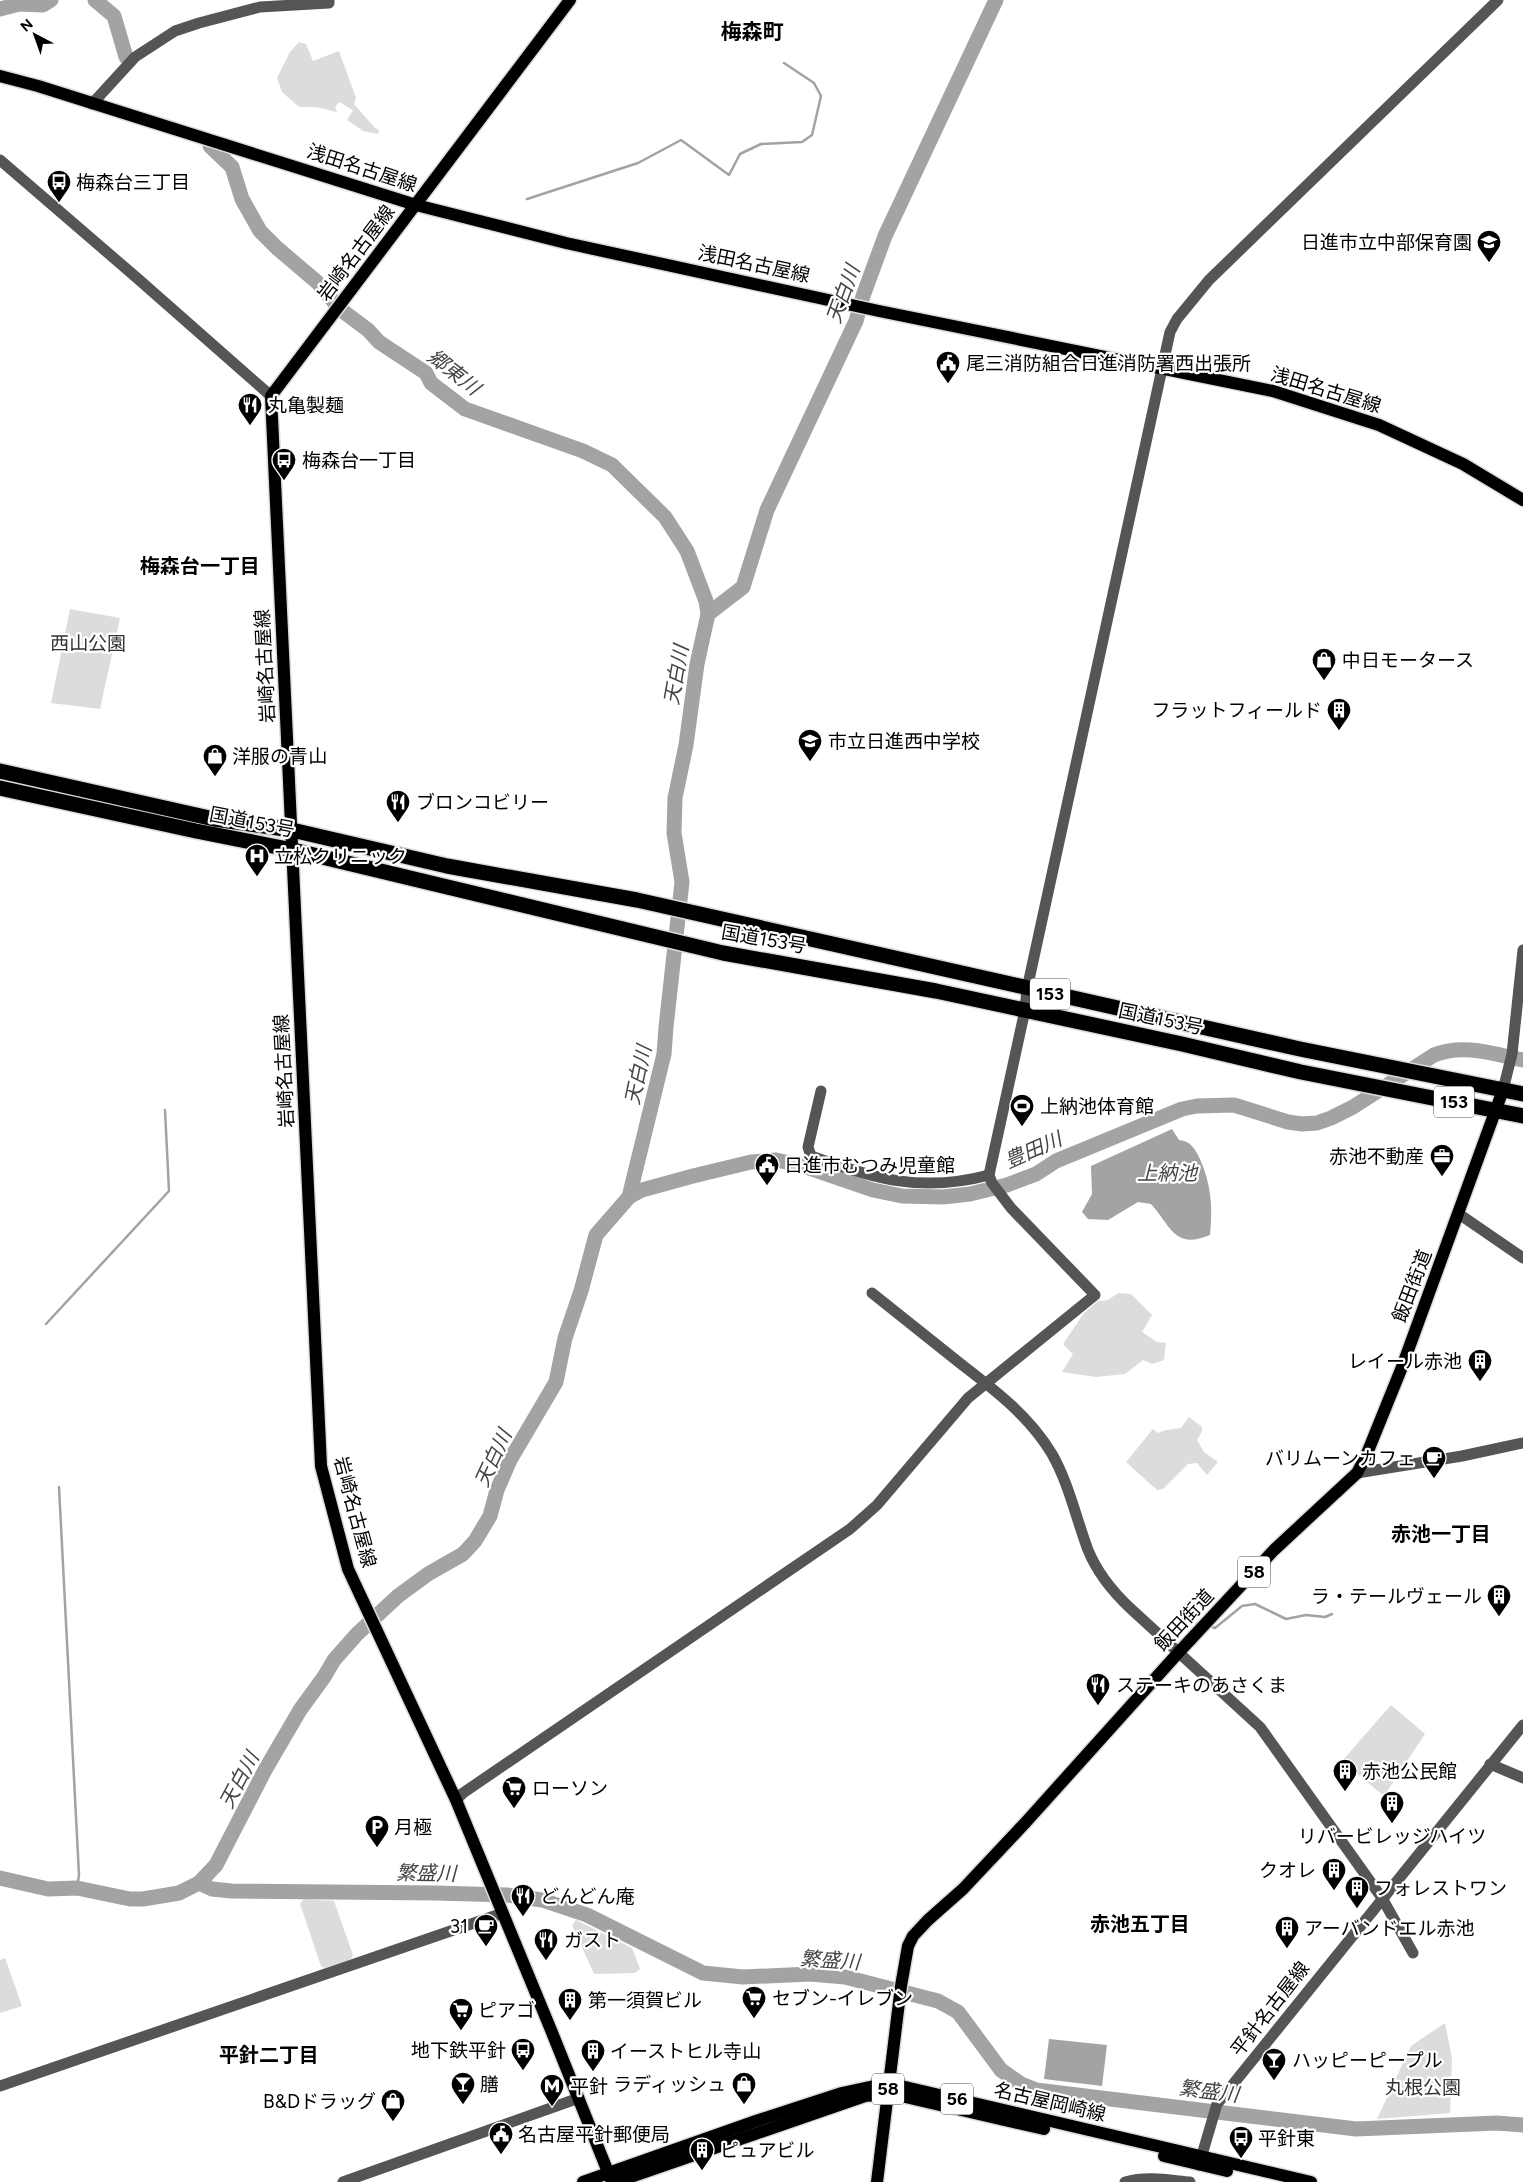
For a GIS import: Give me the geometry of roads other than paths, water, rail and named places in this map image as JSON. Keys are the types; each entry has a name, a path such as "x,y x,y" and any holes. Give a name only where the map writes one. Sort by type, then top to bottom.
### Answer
{"highway":[{"name":"国道153号","path":"0,771 214,818 292,830 447,866 637,900 1027,989 1376,1064 1505,1088 1523,1094"},
{"name":"国道153号","path":"0,788 186,829 293,850 723,953 936,991 1301,1072 1523,1116"}],"main road":[{"name":"岩崎名古屋線","path":"570,0 271,396 321,1466 348,1569 456,1800 612,2179"},
{"name":"浅田名古屋線","path":"0,76 230,145 416,205 566,243 879,311 1273,391 1379,425 1463,464 1523,500"},
{"name":"飯田街道","path":"877,2182 908,1946 918,1930 963,1889 1026,1822 1274,1550 1357,1473 1366,1456 1402,1366 1505,1088"},
{"name":"名古屋岡崎線","path":"583,2182 612,2179 888,2089 1201,2160 1311,2182"},
{"name":"名古屋岡崎線","path":"1201,2160 1273,2182"}],"street":[{"path":"92,104 135,57 175,31 199,22 260,7 329,3 329,0"},
{"path":"456,1800 463,1793 850,1529 877,1505 947,1421 985,1383 1095,1295 1011,1208 993,1183 1025,1010 1027,989 1170,332 1177,318 1209,280 1498,0"},
{"path":"2,166 137,278 271,396"},
{"path":"1505,1088 1512,1054 1523,950"},
{"path":"821,1091 808,1147 811,1156 869,1176 913,1183 993,1183"},
{"path":"1459,1214 1523,1258"},
{"path":"872,1293 1009,1401 1030,1422 1053,1455 1065,1483 1088,1552 1100,1573 1117,1595 1260,1727 1382,1898 1414,1953"},
{"path":"1357,1473 1462,1456 1523,1443"},
{"name":"平針名古屋線","path":"1201,2160 1216,2106 1523,1725"},
{"path":"1490,1764 1523,1778"},
{"path":"0,2086 503,1913"},
{"path":"343,2182 579,2098"},
{"path":"1125,2182 1138,2178 1154,2178 1190,2182"}],"water":[{"name":"上納池","path":"1172,1129 1179,1140 1187,1142 1192,1146 1204,1168 1210,1196 1210,1235 1198,1239 1188,1240 1181,1238 1174,1233 1151,1204 1138,1202 1108,1220 1088,1219 1082,1212 1092,1194 1091,1166"},
{"path":"1049,2039 1107,2045 1102,2086 1044,2079"}],"waterway":[{"name":"郷東川","path":"0,9 19,4 43,5 51,0"},
{"name":"郷東川","path":"95,0 114,16 126,57"},
{"name":"天白川","path":"708,614 743,587 767,510 856,321 885,236 996,0"},
{"path":"527,199 638,163 681,140 729,175 740,154 761,144 802,142 812,135 821,96 814,83 784,63"},
{"name":"天白川","path":"0,1878 48,1889 77,1888 130,1899 143,1899 179,1893 199,1883 216,1865 265,1770 300,1710 334,1660 357,1634 398,1596 428,1574 463,1554 475,1541 490,1516 497,1490 510,1460 556,1382 565,1338 581,1291 596,1235 629,1197 664,1054 682,882 674,833 675,798 686,745 697,664 708,614 706,601 687,551 665,517 612,465 583,451 465,409 431,383 426,373 379,342 368,330 340,309 317,282 260,231 242,199 232,167 210,146"},
{"name":"豊田川","path":"629,1197 642,1190 693,1176 751,1162 776,1160 800,1165 873,1190 902,1196 943,1197 970,1194 1007,1185 1036,1174 1056,1161 1182,1109 1197,1106 1234,1105 1288,1122 1302,1124 1317,1123 1353,1107 1434,1055 1456,1050 1467,1050 1523,1060"},
{"path":"46,1324 169,1191 165,1110"},
{"path":"59,1487 79,1875 77,1888"},
{"path":"1210,1626 1215,1628 1242,1606 1255,1604 1286,1619 1306,1615 1325,1617 1332,1614"},
{"name":"繁盛川","path":"199,1883 212,1889 231,1891 507,1895 542,1900 587,1915 703,1973 743,1977 810,1974 845,1977 938,2001 958,2012 1001,2070 1021,2084 1036,2090 1356,2129 1497,2123 1523,2125"}],"place":[{"name":"梅森台三丁目","path":"59,203"},
{"name":"日進市立中部保育園","path":"1489,263"},
{"name":"尾三消防組合日進消防署西出張所","path":"948,384"},
{"name":"丸亀製麺","path":"250,426"},
{"name":"梅森台一丁目","path":"284,481"},
{"name":"中日モータース","path":"1324,681"},
{"name":"フラットフィールド","path":"1339,731"},
{"name":"市立日進西中学校","path":"810,762"},
{"name":"洋服の青山","path":"215,777"},
{"name":"ブロンコビリー","path":"398,823"},
{"name":"立松クリニック","path":"257,877"},
{"name":"上納池体育館","path":"1022,1127"},
{"name":"赤池不動産","path":"1442,1177"},
{"name":"日進市むつみ児童館","path":"767,1186"},
{"name":"レイール赤池","path":"1480,1382"},
{"name":"バリムーンカフェ","path":"1434,1479"},
{"name":"ラ・テールヴェール","path":"1499,1617"},
{"name":"ステーキのあさくま","path":"1098,1706"},
{"name":"赤池公民館","path":"1345,1792"},
{"name":"ローソン","path":"514,1809"},
{"name":"リバービレッジハイツ","path":"1392,1824"},
{"name":"月極","path":"377,1848"},
{"name":"クオレ","path":"1334,1891"},
{"name":"フォレストワン","path":"1357,1909"},
{"name":"どんどん庵","path":"523,1917"},
{"name":"31","path":"486,1947"},
{"name":"アーバンドエル赤池","path":"1287,1949"},
{"name":"ガスト","path":"546,1961"},
{"name":"セブン-イレブン","path":"754,2019"},
{"name":"第一須賀ビル","path":"570,2021"},
{"name":"ピアゴ","path":"461,2031"},
{"name":"地下鉄平針","path":"523,2071"},
{"name":"イーストヒル寺山","path":"593,2072"},
{"name":"ハッピーピープル","path":"1274,2081"},
{"name":"膳","path":"463,2105"},
{"name":"ラディッシュ","path":"744,2105"},
{"name":"平針","path":"552,2107"},
{"name":"B&Dドラッグ","path":"393,2122"},
{"name":"名古屋平針郵便局","path":"501,2155"},
{"name":"平針東","path":"1241,2159"},
{"name":"ピュアビル","path":"702,2171"}],"district":[{"name":"梅森町","path":"752,31"},
{"name":"梅森台一丁目","path":"200,566"},
{"name":"赤池一丁目","path":"1441,1534"},
{"name":"赤池五丁目","path":"1140,1924"},
{"name":"平針二丁目","path":"269,2055"}],"park label":[{"name":"西山公園","path":"88,643"},
{"name":"丸根公園","path":"1423,2087"}]}
